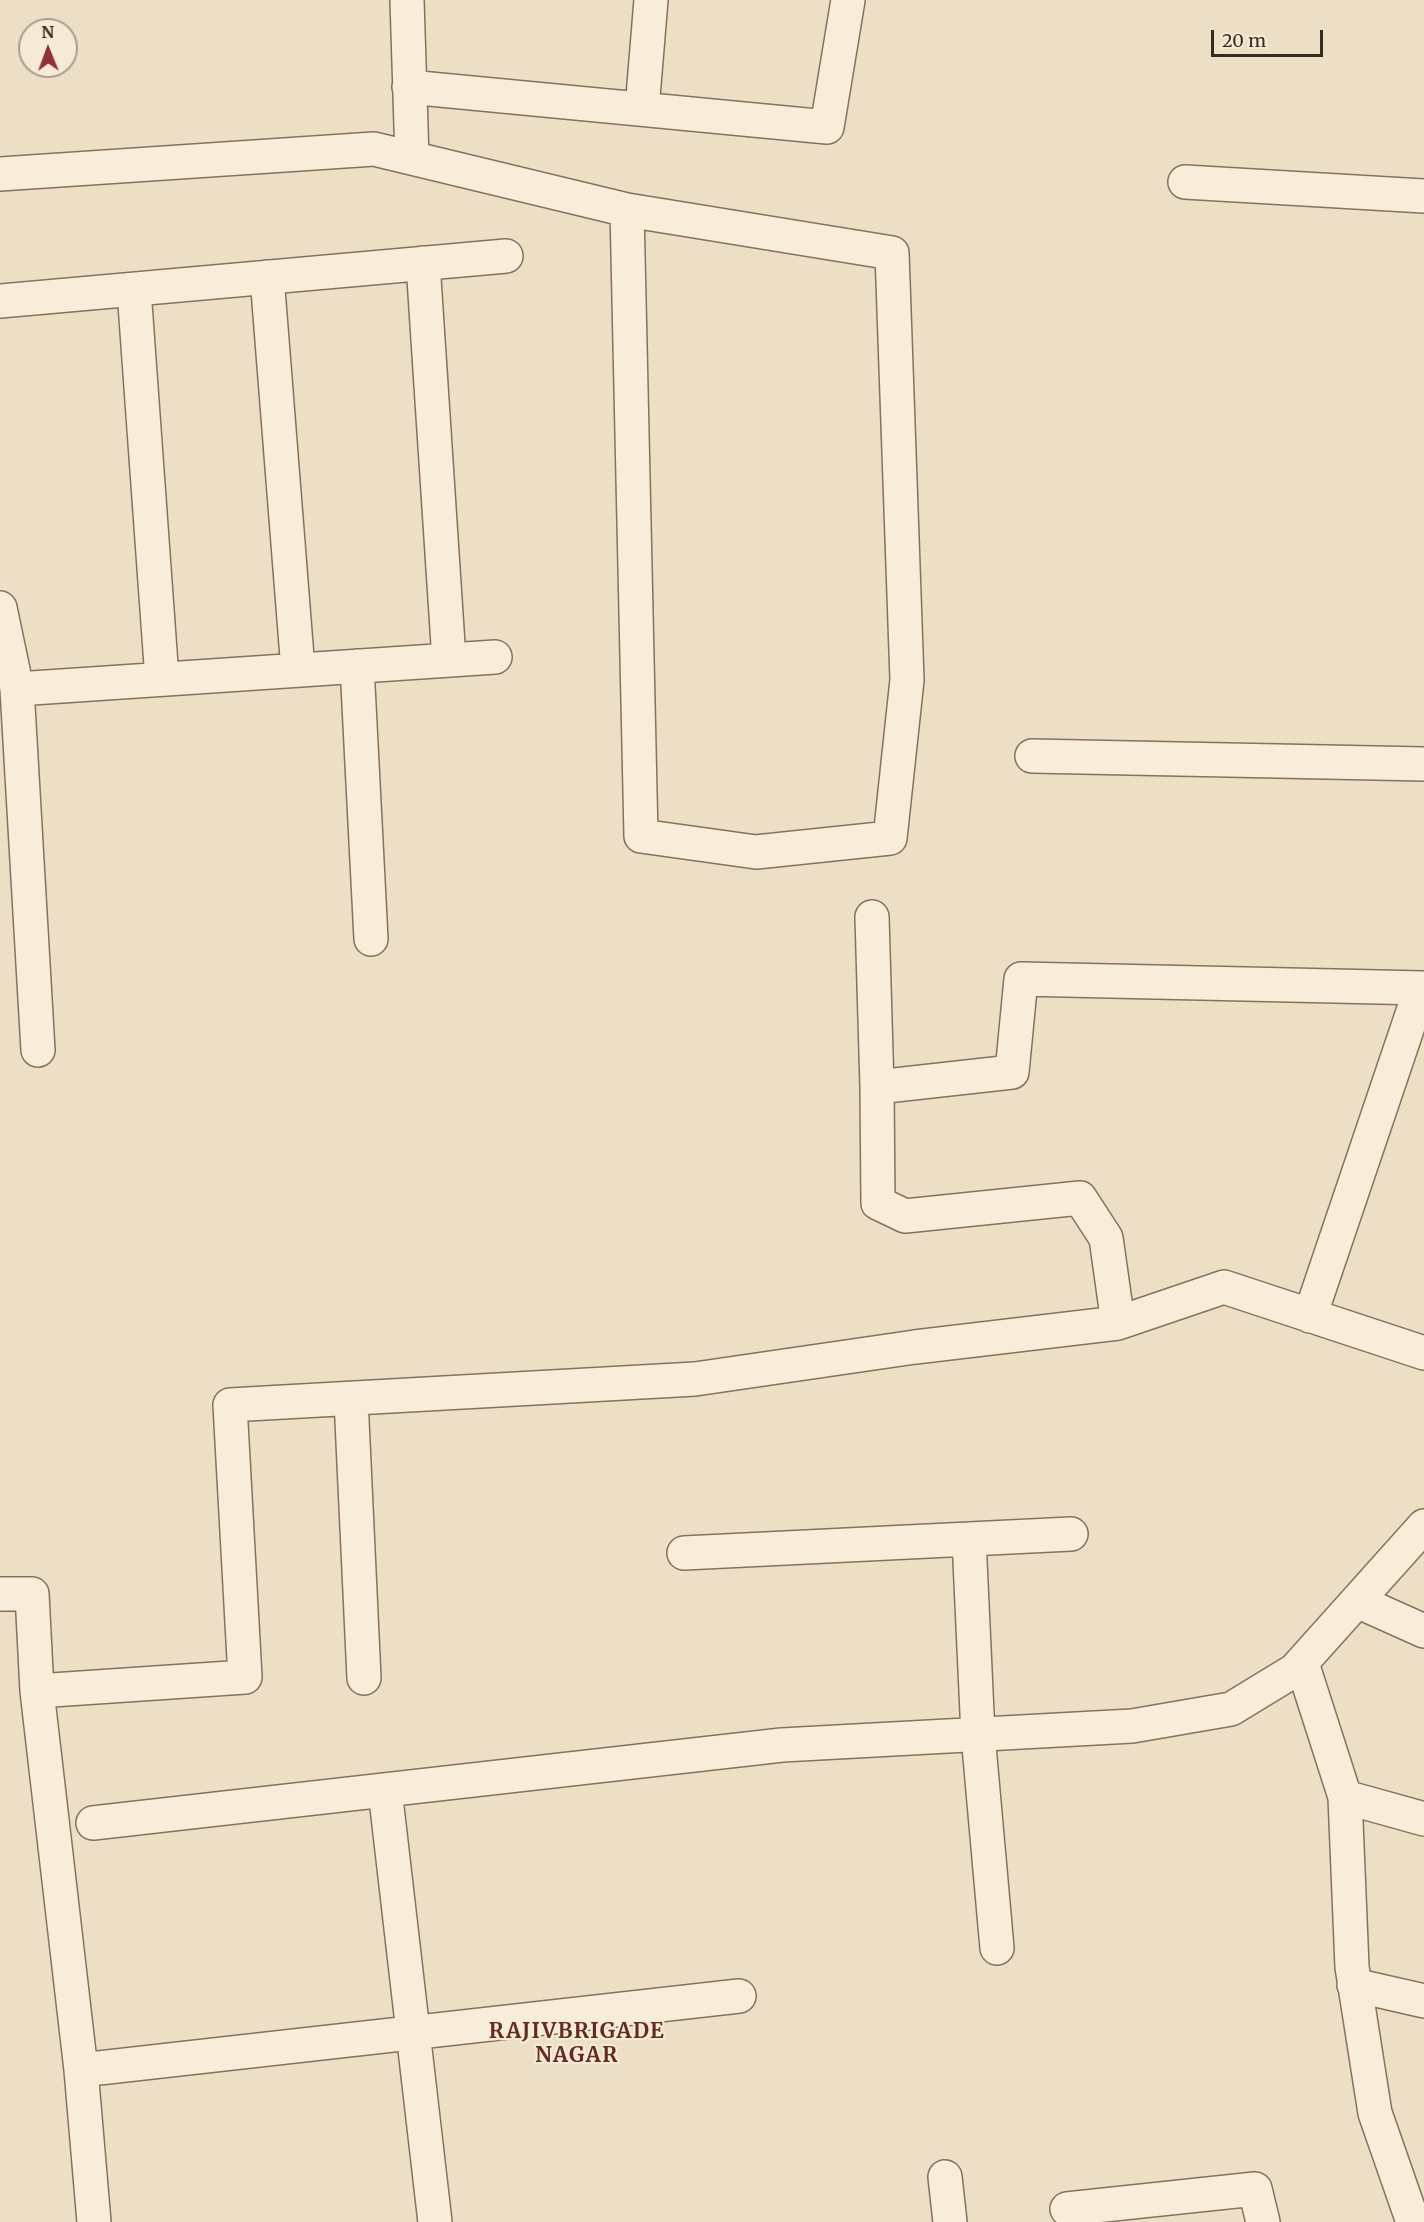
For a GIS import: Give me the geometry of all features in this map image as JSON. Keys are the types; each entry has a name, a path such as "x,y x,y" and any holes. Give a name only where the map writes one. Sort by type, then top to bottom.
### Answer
{"street":[{"path":"407,0 412,158"},
{"path":"642,109 651,0"},
{"path":"409,87 828,127 848,0"},
{"path":"0,174 374,149 627,210 892,253 907,680 890,838 756,852 641,836 627,210"},
{"path":"1185,182 1424,196"},
{"path":"0,301 506,256"},
{"path":"423,263 449,660"},
{"path":"267,277 298,670"},
{"path":"134,290 162,680"},
{"path":"0,608 17,689 38,1050"},
{"path":"17,689 495,657"},
{"path":"357,666 372,939"},
{"path":"1032,756 1424,764"},
{"path":"872,917 878,1203 905,1216 1080,1198 1106,1238 1118,1323"},
{"path":"877,1087 1012,1072 1021,979 1422,988 1310,1316"},
{"path":"38,1691 245,1677 230,1405 696,1379 915,1347 1118,1323 1224,1287 1424,1353"},
{"path":"351,1399 364,1678"},
{"path":"93,1823 782,1745 1132,1726 1231,1709 1295,1670 1424,1526"},
{"path":"684,1553 1071,1534"},
{"path":"969,1539 978,1735 997,1948"},
{"path":"0,1594 32,1594 38,1691 81,2070 94,2222"},
{"path":"1357,1601 1424,1631"},
{"path":"1302,1663 1345,1797 1354,1985 1375,2113 1413,2222"},
{"path":"385,1790 435,2222"},
{"path":"1345,1797 1424,1819"},
{"path":"1354,1985 1424,2001"},
{"path":"81,2070 740,1996"},
{"path":"945,2177 950,2222"},
{"path":"1067,2209 1129,2213 1255,2189 1263,2222"}],"district":[{"name":"RAJIVBRIGADE NAGAR","path":"577,2044"}]}
